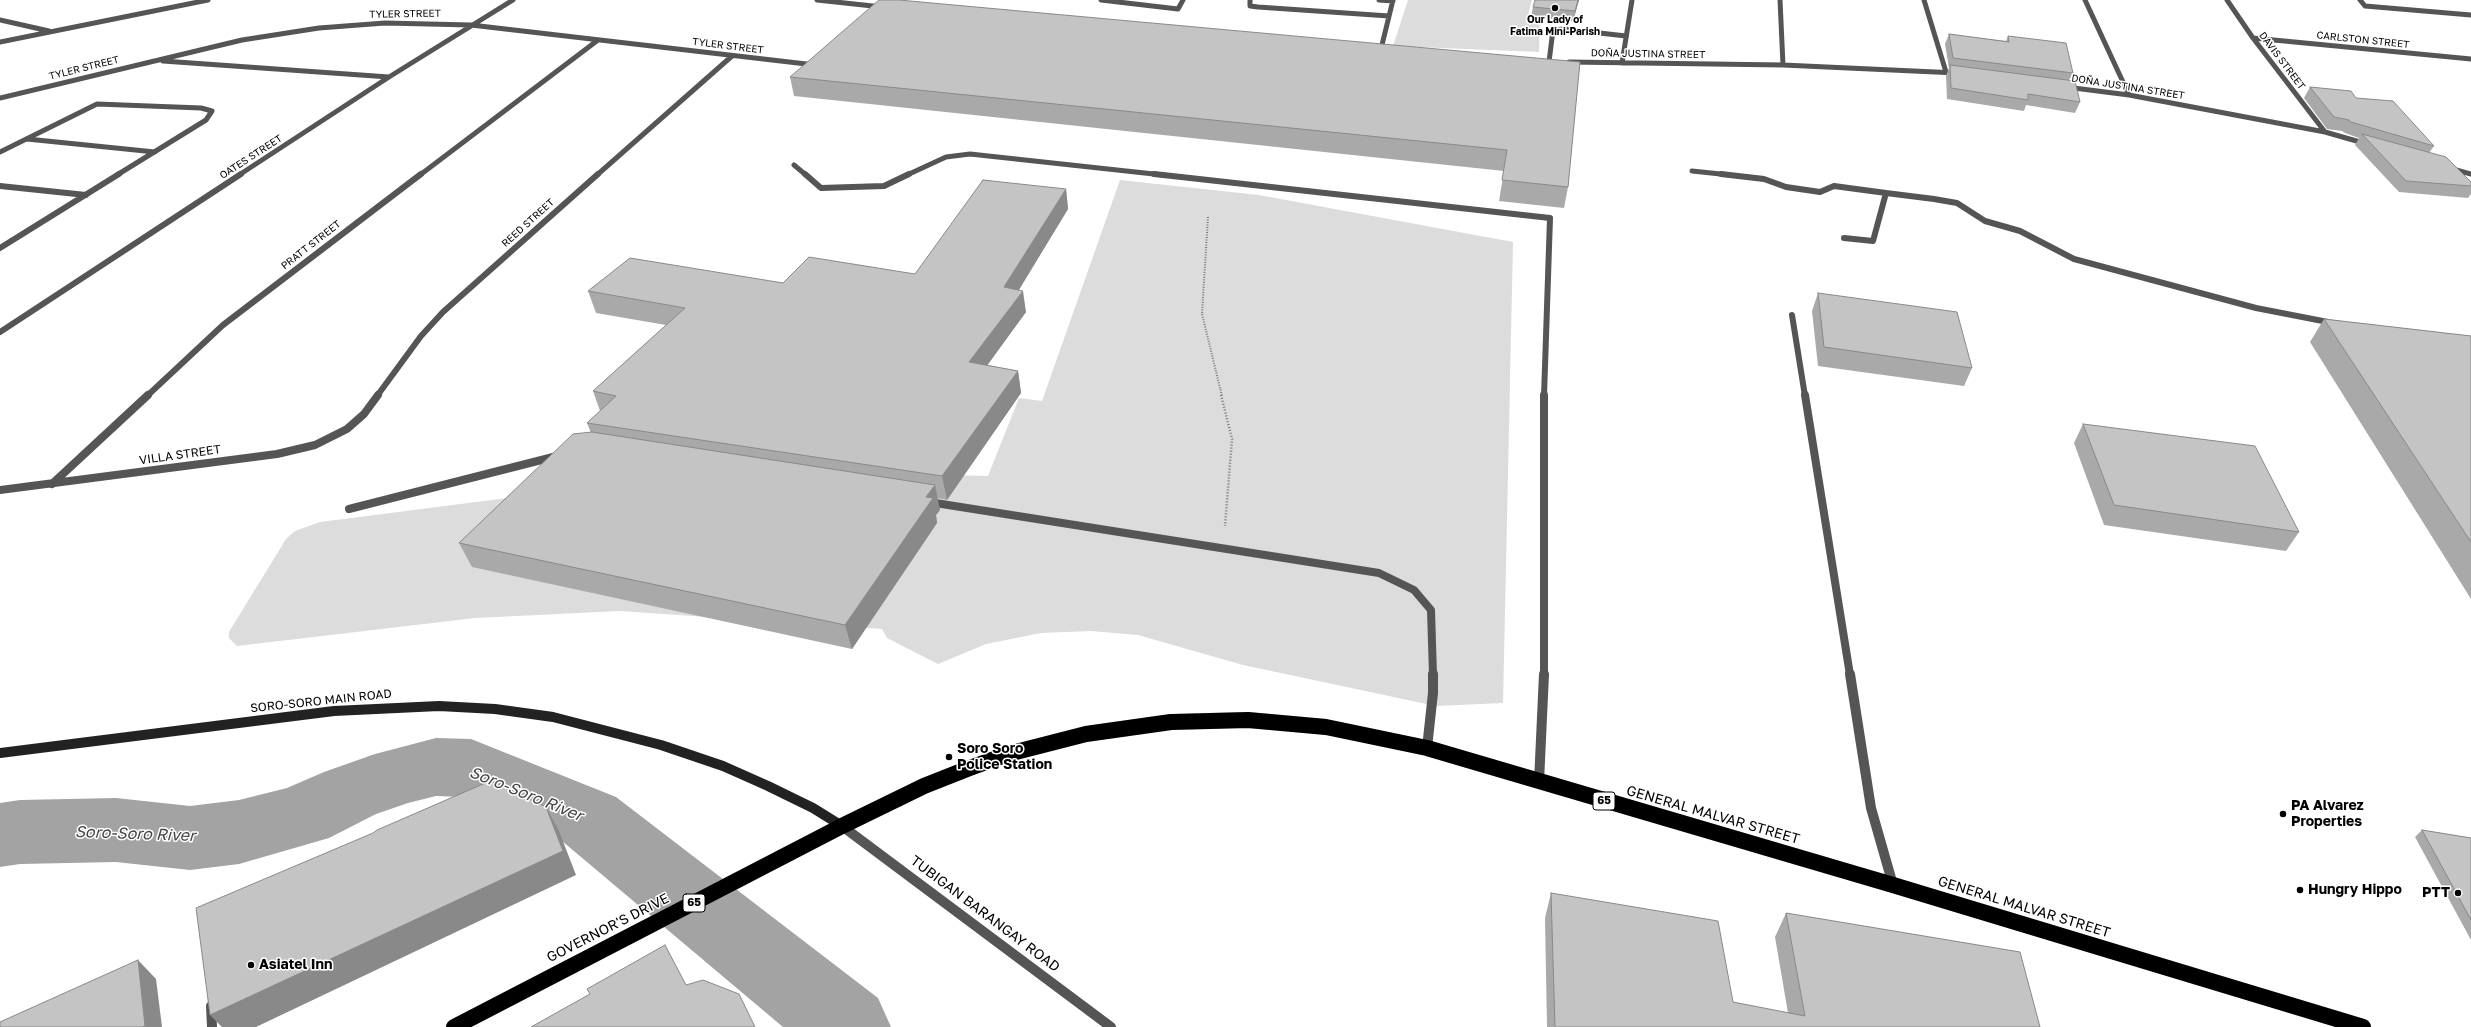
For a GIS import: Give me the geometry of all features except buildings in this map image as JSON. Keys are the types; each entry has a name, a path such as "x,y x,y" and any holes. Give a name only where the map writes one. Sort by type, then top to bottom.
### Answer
{"highway":[{"name":"GENERAL MALVAR STREET","path":"842,826 924,786 1008,754 1086,734 1128,727 1210,720 1286,722 1361,733 1427,748 1893,885 2363,1027"},
{"name":"GOVERNOR'S DRIVE","path":"454,1027 842,826"}],"street":[{"path":"0,42 208,0"},
{"name":"OATES STREET","path":"0,332 389,77 512,0"},
{"path":"817,0 853,2 891,7"},
{"path":"1100,0 1178,9 1183,0"},
{"path":"1250,0 1250,6 1258,8 1389,16"},
{"path":"1379,0 1393,0 1380,54"},
{"path":"1622,63 1632,0"},
{"path":"1780,0 1783,65"},
{"path":"1924,0 1946,72"},
{"path":"2085,0 2129,95"},
{"name":"DAVIS STREET","path":"2227,0 2253,38 2325,132"},
{"path":"2360,0 2366,6 2471,15"},
{"path":"0,20 51,31"},
{"name":"TYLER STREET","path":"0,98 242,40 319,28 401,22 471,25 816,65"},
{"path":"1549,62 1553,30 1564,28 1626,36"},
{"name":"CARLSTON STREET","path":"2253,38 2471,59"},
{"name":"PRATT STREET","path":"52,484 223,325 598,40"},
{"path":"1372,54 1387,54"},
{"name":"REED STREET","path":"356,422 421,336 443,312 732,56"},
{"path":"154,60 389,77"},
{"path":"1542,61 1557,62"},
{"name":"DOÑA JUSTINA STREET","path":"1564,62 1783,65 1962,74"},
{"name":"DOÑA JUSTINA STREET","path":"2060,86 2129,95 2325,132 2371,145"},
{"path":"0,152 96,104 201,108 212,111 206,120 0,248"},
{"path":"27,139 155,152"},
{"path":"794,165 821,188 884,186 946,157 970,154 1550,218 1542,442 1544,702 1539,782"},
{"path":"2439,165 2471,174"},
{"path":"1692,171 1764,179 1786,187 1820,192 1834,186 1957,203 1985,221 2020,231 2074,259 2256,308 2341,324"},
{"path":"0,186 86,195"},
{"path":"1844,238 1873,241 1882,214 1886,193"},
{"path":"0,243 7,244"},
{"path":"1792,314 1872,808 1893,885"},
{"name":"VILLA STREET","path":"0,490 277,454 315,445 347,429 356,422"},
{"path":"349,509 553,456 567,454"},
{"path":"917,501 1379,573 1414,590 1431,610 1433,693 1427,748"},
{"name":"SORO-SORO MAIN ROAD","path":"0,754 334,711 439,706 495,709 553,717 606,729 661,745 723,766 768,786 813,808 842,826"},
{"name":"TUBIGAN BARANGAY ROAD","path":"842,826 1111,1027"},
{"path":"211,996 212,1027"}],"path":[{"path":"1208,217 1202,314 1232,439 1224,549"}],"shaded area":[{"path":"1408,0 1532,0 1527,18 1540,20 1539,52 1393,46"},
{"path":"1120,180 1259,195 1513,242 1503,703 1436,706 1243,665 1138,635 1091,631 1041,633 986,644 938,664 887,638 882,629 620,611 475,618 237,646 229,638 229,632 286,539 295,531 320,522 601,486 782,471 988,476 1019,398 1042,401"}],"waterway":[{"name":"Soro-Soro River","path":"0,835 20,832 116,830 190,838 239,832 302,816 350,793 401,775 436,767 471,768 589,819 848,1027"}],"place":[{"name":"Our Lady of Fatima Mini-Parish","path":"1555,8"},
{"name":"Soro Soro Police Station","path":"949,757"},
{"name":"PA Alvarez Properties","path":"2283,814"},
{"name":"Hungry Hippo","path":"2300,890"},
{"name":"PTT","path":"2458,893"},
{"name":"Asiatel Inn","path":"251,965"}]}
